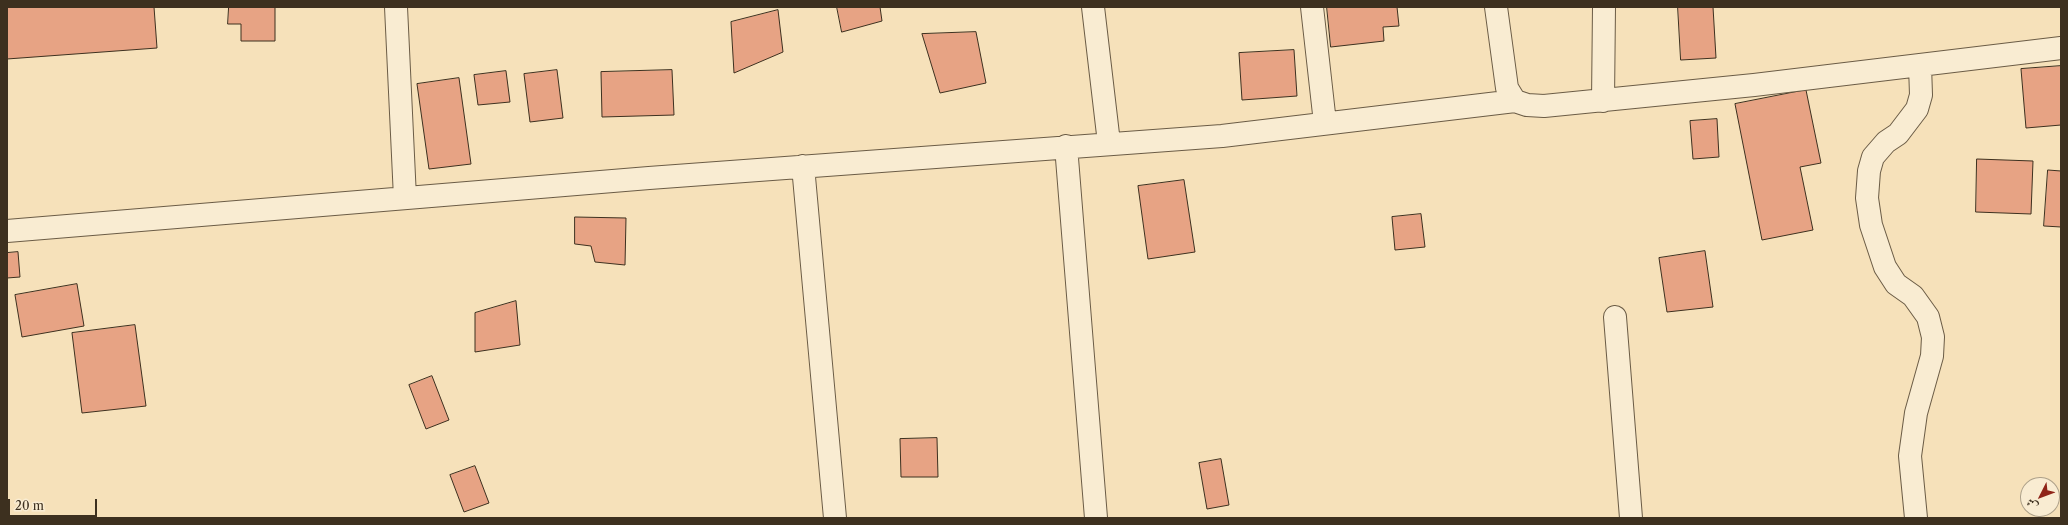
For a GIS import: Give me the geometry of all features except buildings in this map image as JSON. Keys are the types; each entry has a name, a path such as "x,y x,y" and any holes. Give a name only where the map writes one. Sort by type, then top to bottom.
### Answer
{"street":[{"path":"396,7 405,198"},
{"path":"1093,7 1109,143"},
{"path":"1312,7 1326,123"},
{"path":"1496,7 1507,88 1515,101"},
{"path":"1603,101 1604,7"},
{"path":"7,231 803,166 1222,136 1515,101 1527,105 1544,106 1603,101 1754,85 2061,48"},
{"path":"1916,518 1910,456 1916,413 1932,356 1933,337 1928,317 1913,296 1896,284 1885,268 1870,225 1867,198 1869,171 1873,157 1886,142 1898,134 1917,109 1921,95 1920,65"},
{"path":"1066,146 1096,518"},
{"path":"803,166 834,518"},
{"path":"1615,317 1631,518"}]}
